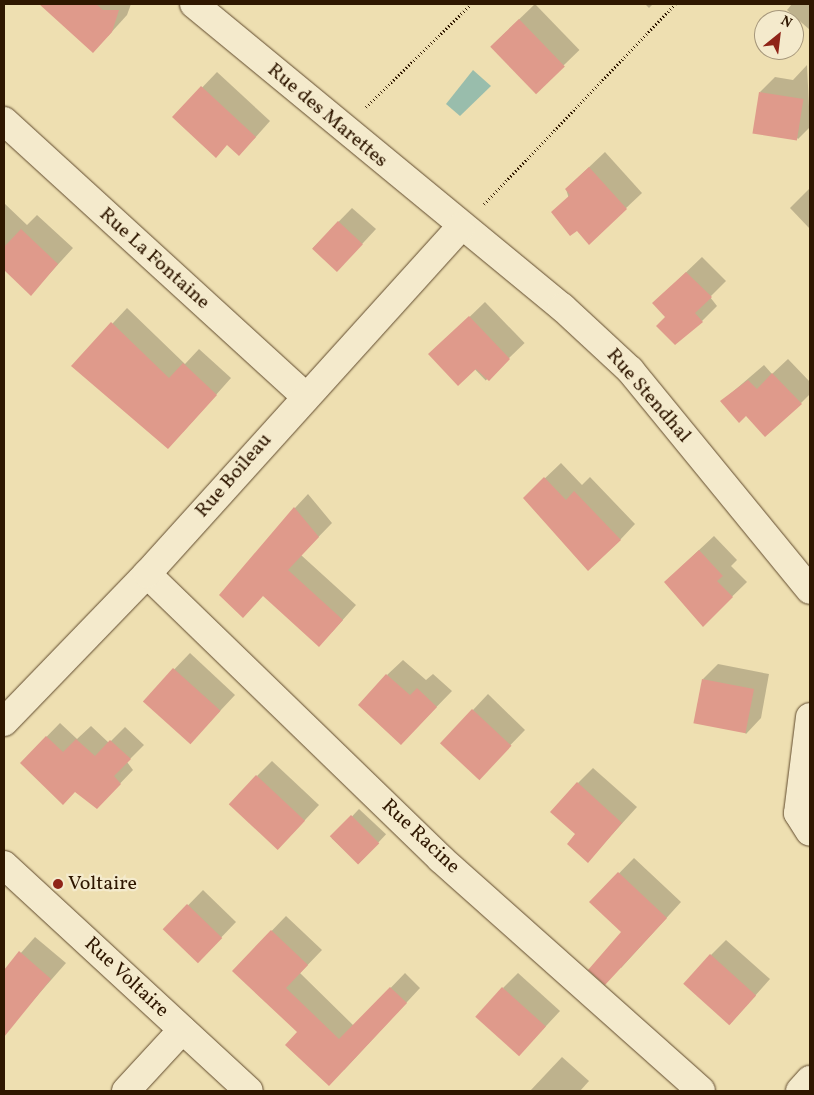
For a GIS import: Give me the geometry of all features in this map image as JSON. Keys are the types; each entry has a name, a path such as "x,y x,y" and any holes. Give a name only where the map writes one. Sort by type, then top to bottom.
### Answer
{"street":[{"name":"Rue des Marettes","path":"208,8 342,130 461,227"},
{"name":"Rue La Fontaine","path":"4,122 305,396"},
{"name":"Rue Boileau","path":"4,722 147,574 305,396 461,227"},
{"name":"Rue Stendhal","path":"461,227 562,307 630,370 810,590"},
{"name":"Rue Racine","path":"147,574 441,859 701,1091"},
{"path":"810,717 798,813 810,832"},
{"name":"Rue Voltaire","path":"4,865 249,1091"},
{"path":"126,1091 182,1030"},
{"path":"800,1091 810,1080"}],"path":[{"path":"342,130 471,4"},
{"path":"461,227 675,4"}],"shaded area":[{"path":"473,70 491,86 460,116 446,104"}],"building":[{"path":"39,4 96,4 103,10 119,10 112,32 93,53"},
{"path":"519,19 565,66 536,94 490,47"},
{"path":"201,86 256,137 239,156 227,145 216,158 172,117"},
{"path":"759,92 803,99 797,141 752,133"},
{"path":"589,167 627,209 589,245 577,231 570,236 551,212 570,195 565,189"},
{"path":"338,221 363,244 337,272 312,249"},
{"path":"21,229 58,264 31,296 4,270 4,247"},
{"path":"686,272 712,297 695,313 703,322 675,345 656,326 665,317 652,303"},
{"path":"469,316 510,359 489,381 476,369 458,386 428,354"},
{"path":"111,322 169,378 183,363 217,395 168,449 71,366"},
{"path":"772,373 802,404 765,437 746,416 739,423 720,401 748,380 757,389"},
{"path":"544,477 566,500 574,491 621,540 588,571 523,498"},
{"path":"294,507 319,537 288,570 343,620 319,647 263,596 243,618 219,595"},
{"path":"699,550 723,576 717,581 733,597 703,627 664,582"},
{"path":"173,668 221,711 190,744 143,701"},
{"path":"386,674 410,695 417,688 437,707 401,745 358,705"},
{"path":"702,679 754,689 745,733 693,723"},
{"path":"472,709 511,746 479,780 440,743"},
{"path":"46,736 63,752 76,739 95,756 110,740 131,759 114,776 121,784 97,809 75,792 63,805 20,763"},
{"path":"256,775 305,821 278,850 229,804"},
{"path":"577,782 622,823 588,863 567,844 575,834 550,812"},
{"path":"351,815 379,843 358,864 330,836"},
{"path":"618,872 667,918 605,985 588,970 621,932 589,902"},
{"path":"187,904 222,938 198,963 163,929"},
{"path":"271,930 308,965 286,988 339,1039 390,987 407,1003 329,1086 285,1045 297,1032 232,971"},
{"path":"19,951 51,979 4,1037 4,970"},
{"path":"710,954 756,995 729,1025 683,984"},
{"path":"502,987 546,1026 519,1056 475,1017"}],"place":[{"name":"Voltaire","path":"58,884"}]}
